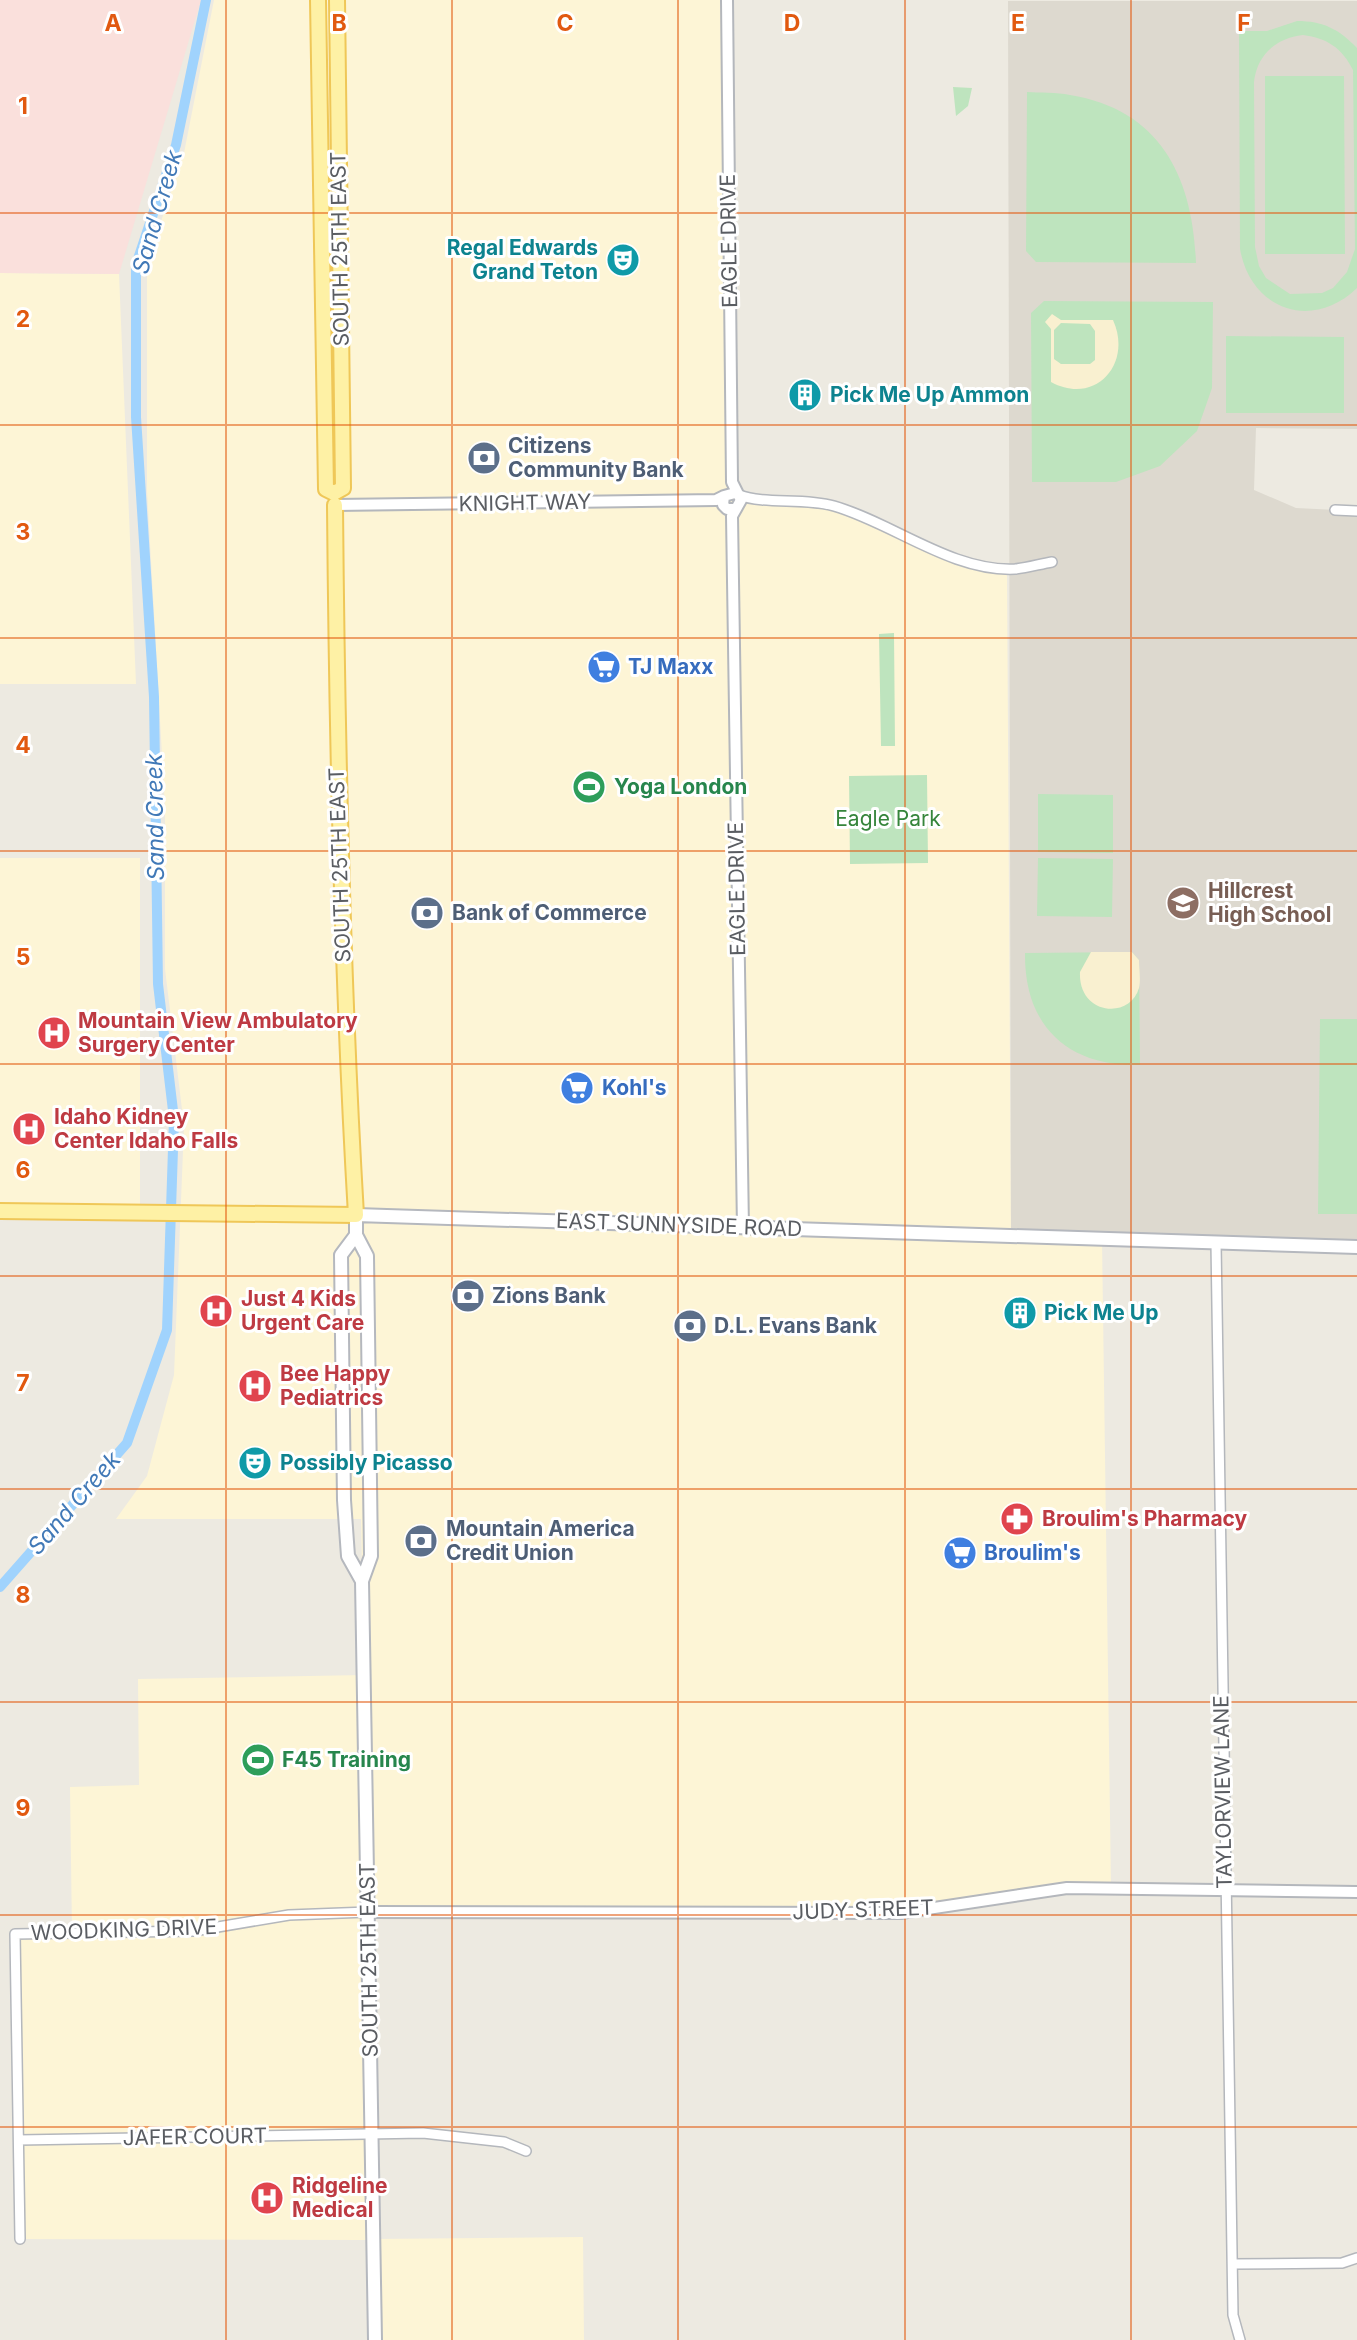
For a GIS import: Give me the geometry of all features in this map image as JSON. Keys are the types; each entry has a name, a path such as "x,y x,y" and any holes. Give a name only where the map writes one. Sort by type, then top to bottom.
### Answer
{"main road":[{"name":"SOUTH 25TH EAST","path":"337,0 343,488 335,499 335,713 343,983 356,1236 367,1256 372,1500 371,1556 362,1581 375,2340"},
{"name":"SOUTH 25TH EAST","path":"318,2 326,489 335,499"},
{"path":"318,2 328,6 329,28 338,44"},
{"path":"323,237 340,237"},
{"name":"EAST SUNNYSIDE ROAD","path":"0,1211 356,1215 1357,1247"},
{"name":"SOUTH 25TH EAST","path":"356,1236 341,1255 341,1411 348,1556 362,1581"}],"street":[{"name":"EAGLE DRIVE","path":"727,0 743,1228"},
{"name":"KNIGHT WAY","path":"335,499 775,498 832,506 871,518 952,556 989,567 1018,569 1052,562"},
{"path":"1335,510 1357,510"},
{"name":"TAYLORVIEW LANE","path":"1216,1243 1233,2315 1240,2340"},
{"name":"JUDY STREET","path":"368,1912 901,1913 1068,1888 1225,1888 1357,1892"},
{"name":"WOODKING DRIVE","path":"20,2239 15,1934 194,1931 289,1915 368,1912"},
{"name":"JAFER COURT","path":"19,2140 461,2135 504,2142 526,2151"},
{"path":"1233,2264 1342,2263 1357,2258"}],"shaded area":[{"path":"0,0 201,0 119,274 0,273"},
{"path":"214,0 727,0 732,501 760,499 832,506 952,556 1007,569 1011,1236 1102,1239 1111,1888 901,1913 368,1912 373,2239 583,2237 584,2340 375,2340 373,2240 20,2239 15,1934 72,1933 70,1787 139,1785 138,1679 364,1675 361,1519 116,1519 147,1476 174,1375 184,1126 165,969 165,808 147,491 147,272 152,248 184,153"},
{"name":"Hillcrest High School","path":"1008,1 1357,1 1357,429 1256,428 1254,490 1296,508 1357,511 1357,1247 1011,1236"},
{"path":"0,273 119,274 136,684 0,684"},
{"path":"0,858 140,858 140,1212 0,1211"}],"green space":[{"path":"1297,21 1315,23 1337,31 1357,48 1357,288 1340,301 1322,309 1304,311 1286,308 1270,300 1246,270 1240,249 1239,31 1267,31","holes":["1312,36 1333,45 1353,70 1355,249 1347,272 1333,288 1322,293 1290,294 1266,278 1259,266 1255,247 1254,82 1259,64 1276,44 1293,37"]},
{"path":"1265,76 1344,76 1345,254 1265,254"},
{"path":"953,87 972,88 968,106 956,116"},
{"path":"1027,92 1065,94 1102,103 1128,116 1150,133 1166,153 1179,177 1188,203 1196,263 1036,262 1026,251"},
{"path":"1044,301 1213,302 1212,388 1197,431 1160,466 1116,482 1032,482 1031,313"},
{"path":"1226,336 1344,337 1344,413 1226,413"},
{"path":"894,633 895,746 881,746 879,634"},
{"name":"Eagle Park","path":"927,775 928,863 850,864 849,776"},
{"path":"1038,794 1113,795 1113,853 1038,852"},
{"path":"1038,858 1113,859 1112,917 1037,916"},
{"path":"1132,952 1139,960 1140,1065 1114,1064 1092,1059 1072,1050 1055,1037 1032,1002 1025,953"},
{"path":"1320,1019 1357,1019 1357,1214 1318,1214"}],"sand":[{"path":"1052,314 1061,320 1113,320 1118,336 1118,352 1114,365 1106,376 1095,385 1082,389 1067,388 1051,382 1051,329 1045,322","holes":["1061,323 1090,324 1095,331 1095,360 1090,364 1061,364 1054,359 1054,330"]},
{"path":"1091,952 1132,952 1139,960 1139,988 1134,998 1126,1005 1105,1008 1087,997 1080,972"}],"waterway":[{"name":"Sand Creek","path":"0,1587 127,1443 167,1330 174,1119 158,984 154,697 136,417 136,265 176,145 206,0"}],"place":[{"name":"Regal Edwards Grand Teton","path":"623,260"},
{"name":"Pick Me Up Ammon","path":"805,395"},
{"name":"Citizens Community Bank","path":"484,458"},
{"name":"TJ Maxx","path":"604,667"},
{"name":"Yoga London","path":"589,787"},
{"name":"Hillcrest High School","path":"1183,903"},
{"name":"Bank of Commerce","path":"427,913"},
{"name":"Mountain View Ambulatory Surgery Center","path":"54,1033"},
{"name":"Kohl's","path":"577,1088"},
{"name":"Idaho Kidney Center Idaho Falls","path":"29,1129"},
{"name":"Zions Bank","path":"468,1296"},
{"name":"Just 4 Kids Urgent Care","path":"216,1311"},
{"name":"Pick Me Up","path":"1020,1313"},
{"name":"D.L. Evans Bank","path":"690,1326"},
{"name":"Bee Happy Pediatrics","path":"255,1386"},
{"name":"Possibly Picasso","path":"255,1463"},
{"name":"Broulim's Pharmacy","path":"1017,1519"},
{"name":"Mountain America Credit Union","path":"421,1541"},
{"name":"Broulim's","path":"960,1553"},
{"name":"F45 Training","path":"258,1760"},
{"name":"Ridgeline Medical","path":"267,2198"}]}
